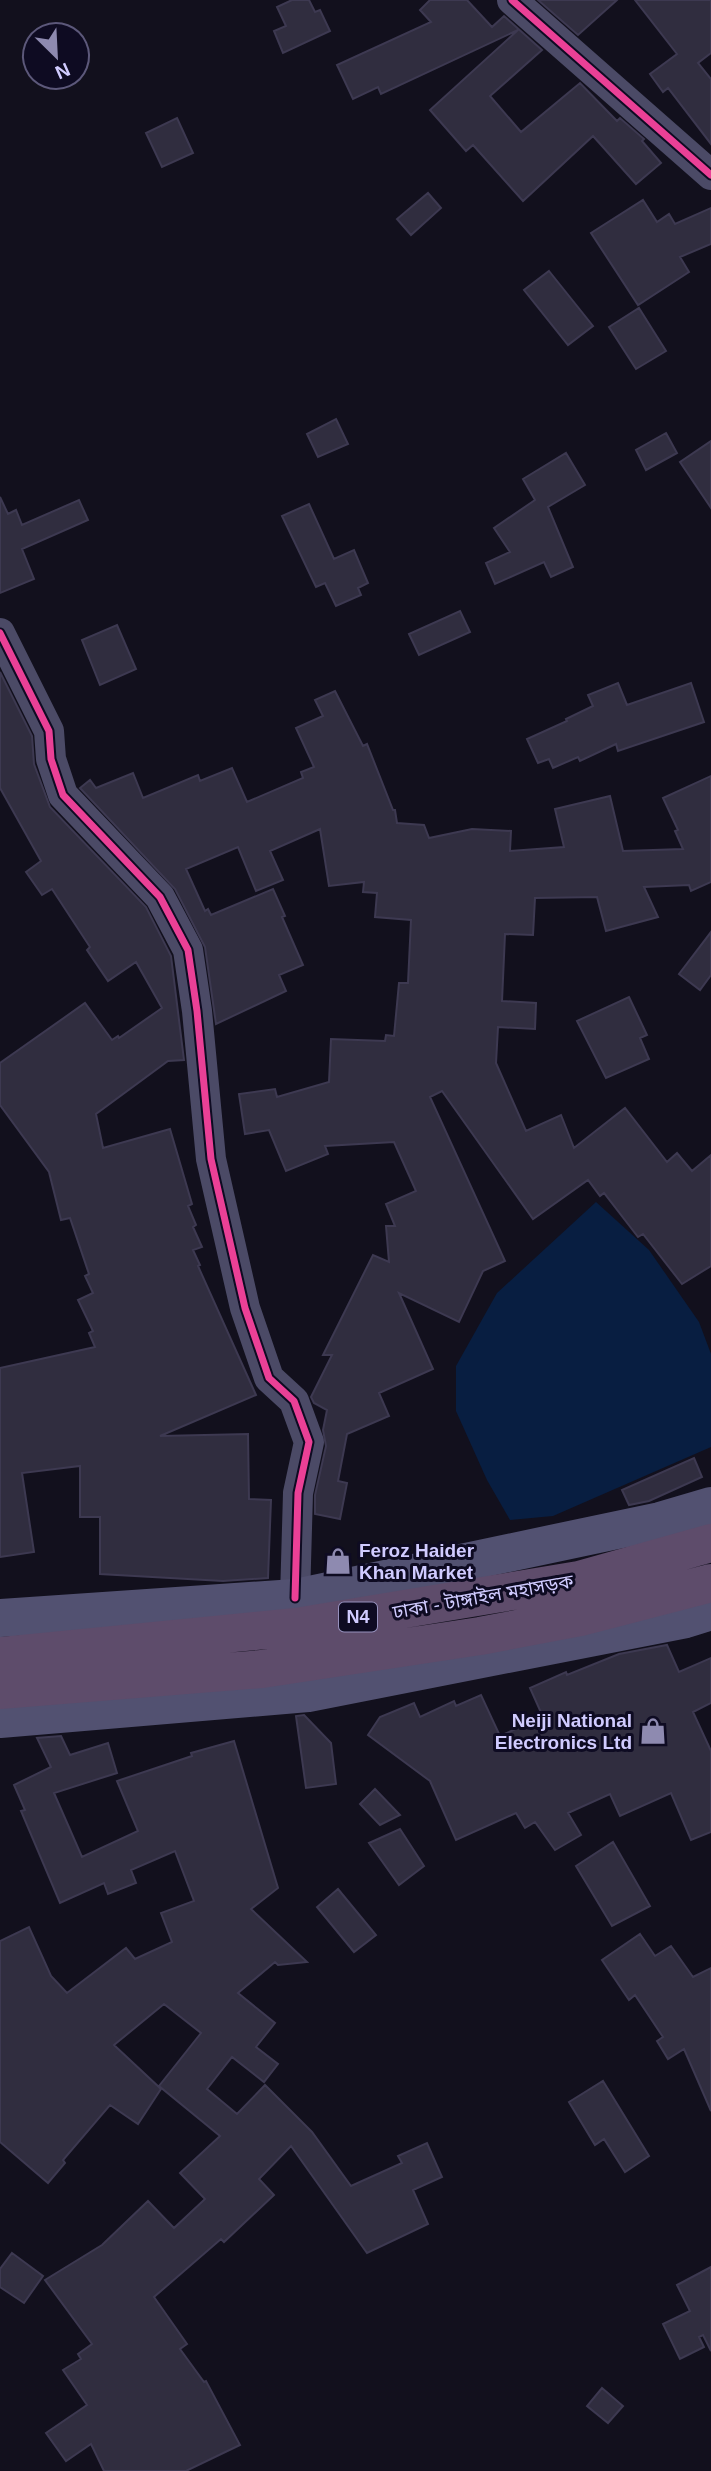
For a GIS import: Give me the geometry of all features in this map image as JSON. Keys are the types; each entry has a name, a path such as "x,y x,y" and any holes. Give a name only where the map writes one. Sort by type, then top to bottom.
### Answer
{"highway":[{"name":"ঢাকা - টাঙ্গাইল মহাসড়ক","path":"0,1656 296,1627 579,1580 711,1543"},
{"name":"ঢাকা - টাঙ্গাইল মহাসড়ক","path":"0,1690 262,1669 480,1636 580,1617 711,1583"}],"main road":[{"path":"0,1618 295,1598 660,1521 711,1506"},
{"path":"0,1719 308,1693 686,1619 711,1611"}],"street":[{"path":"512,0 711,175"},
{"path":"0,634 49,731 51,760 63,795 160,897 188,950 211,1159 245,1308 269,1378 294,1401 309,1442 298,1493 295,1598"}],"water":[{"path":"596,1202 649,1250 699,1322 711,1354 711,1447 553,1516 510,1520 487,1480 456,1411 456,1366 497,1293"}],"building":[{"path":"292,0 309,0 315,12 320,10 330,31 283,53 274,31 286,26 277,7"},
{"path":"430,0 467,0 492,27 504,16 542,50 490,96 521,132 580,83 617,121 620,118 644,139 642,141 661,163 636,184 593,136 523,201 473,145 466,151 430,110 518,30 381,94 378,87 353,99 337,65 431,22 420,10"},
{"path":"538,0 617,0 578,35"},
{"path":"635,0 711,0 711,53 698,63 711,79 711,144 668,88 663,92 650,74 677,54"},
{"path":"177,118 193,153 162,167 146,133"},
{"path":"428,193 441,208 411,235 397,219"},
{"path":"643,200 657,222 669,214 675,224 711,208 711,244 680,257 689,272 638,305 591,233"},
{"path":"549,271 593,326 568,345 524,290"},
{"path":"639,308 666,351 636,369 609,327"},
{"path":"336,419 348,444 318,457 307,434"},
{"path":"666,433 677,453 646,470 636,450"},
{"path":"711,441 711,508 680,462"},
{"path":"566,453 585,485 548,507 573,567 551,577 544,562 495,584 486,563 510,552 494,528 535,500 523,479"},
{"path":"0,497 8,514 16,510 22,525 79,500 88,520 22,549 34,579 0,593"},
{"path":"309,504 334,559 354,550 368,583 358,588 361,595 336,606 325,583 316,587 282,516"},
{"path":"460,611 470,632 419,655 409,634"},
{"path":"117,625 136,669 100,685 82,640"},
{"path":"0,672 32,736 34,764 50,807 146,907 171,956 184,1060 168,1061 96,1114 103,1148 170,1129 192,1204 188,1206 196,1225 193,1227 202,1247 193,1250 200,1265 198,1266 256,1395 160,1436 248,1434 249,1499 271,1500 268,1578 223,1581 100,1574 100,1517 80,1517 80,1466 22,1473 34,1552 0,1557 0,1368 95,1347 89,1333 93,1331 78,1300 93,1293 85,1276 89,1274 70,1218 61,1220 49,1172 0,1105 0,1063 85,1003 112,1040 162,1008 136,962 108,981 87,950 90,947 52,889 42,895 26,872 41,861 0,788"},
{"path":"618,683 627,705 691,683 704,722 618,751 616,744 580,761 578,757 553,768 549,759 538,763 527,739 593,706 588,695"},
{"path":"335,691 363,746 367,744 395,810 397,823 424,825 429,838 472,829 511,831 510,851 564,847 555,809 610,796 623,851 683,849 675,831 678,830 663,798 711,776 711,882 691,891 689,885 644,887 658,917 606,931 597,897 535,898 533,935 505,934 502,1001 536,1003 535,1029 498,1027 496,1063 526,1131 561,1115 574,1148 625,1108 667,1162 677,1153 692,1171 711,1155 711,1266 682,1284 643,1234 638,1237 604,1193 600,1196 588,1180 533,1219 442,1091 430,1097 505,1261 483,1271 459,1322 399,1293 433,1369 379,1393 389,1416 347,1434 338,1481 347,1483 340,1519 315,1514 315,1495 326,1446 323,1430 327,1410 314,1403 311,1397 332,1355 323,1355 373,1255 389,1262 386,1226 395,1226 386,1204 416,1191 394,1142 325,1146 328,1154 286,1171 269,1130 245,1134 239,1094 275,1089 277,1097 329,1082 331,1039 385,1041 386,1035 394,1036 399,983 408,983 411,920 375,917 377,893 363,892 364,882 329,886 320,829 270,851 283,880 256,891 238,847 186,869 205,911 208,909 211,915 273,889 303,965 279,975 286,991 216,1024 205,947 175,889 80,788 90,780 96,788 133,773 143,798 198,775 200,781 232,768 247,802 303,778 301,772 314,767 296,728 323,716 315,700"},
{"path":"711,932 711,975 700,990 679,974"},
{"path":"629,997 647,1035 640,1038 649,1059 606,1078 577,1021"},
{"path":"694,1458 702,1477 649,1501 629,1505 622,1490"},
{"path":"667,1645 679,1672 711,1658 711,1703 693,1712 711,1751 711,1832 691,1840 671,1793 620,1816 610,1794 568,1813 581,1835 555,1850 535,1822 525,1828 516,1813 456,1840 430,1781 368,1735 380,1717 414,1703 420,1717 454,1701 456,1706 481,1695 500,1736 543,1717 530,1688 619,1654"},
{"path":"304,1715 331,1743 336,1784 306,1788 296,1716"},
{"path":"61,1736 70,1755 108,1743 117,1773 54,1793 82,1857 138,1831 117,1781 192,1756 191,1753 234,1741 278,1888 251,1909 307,1962 278,1965 275,1962 238,1993 275,2023 256,2047 278,2064 264,2082 232,2057 207,2089 237,2114 265,2085 312,2132 351,2186 402,2163 398,2156 427,2143 442,2177 413,2190 428,2224 367,2253 291,2146 259,2179 274,2195 224,2242 221,2239 154,2297 187,2344 180,2349 204,2382 206,2381 240,2445 186,2471 104,2471 91,2444 66,2461 46,2433 87,2405 63,2370 81,2359 78,2354 92,2344 45,2280 102,2245 148,2201 174,2228 205,2199 180,2173 220,2136 159,2086 201,2033 164,2004 114,2045 161,2089 138,2124 110,2105 63,2160 65,2163 48,2183 0,2142 0,1941 29,1927 51,1976 67,1993 126,1948 135,1959 172,1942 161,1913 194,1901 175,1851 131,1870 136,1883 108,1894 104,1883 60,1903 21,1811 25,1810 14,1785 51,1767 37,1738"},
{"path":"375,1789 400,1815 380,1825 360,1804"},
{"path":"400,1829 424,1866 399,1885 369,1843"},
{"path":"613,1842 650,1906 612,1926 576,1866"},
{"path":"338,1889 376,1935 354,1952 317,1907"},
{"path":"640,1934 655,1956 671,1946 693,1977 711,1968 711,2111 684,2049 668,2059 657,2041 663,2037 635,1995 629,2000 602,1960"},
{"path":"603,2081 649,2156 625,2172 604,2139 595,2145 569,2102"},
{"path":"12,2253 43,2276 24,2303 0,2287 0,2269"},
{"path":"711,2267 711,2351 703,2335 699,2337 704,2347 680,2359 663,2324 690,2311 677,2285"},
{"path":"602,2388 623,2406 608,2423 587,2406"}],"cycle path":[{"path":"512,0 711,175"},
{"path":"0,633 49,731 51,759 63,795 160,897 188,950 197,1011 211,1159 245,1308 269,1378 294,1401 309,1442 298,1493 295,1598"}],"place":[{"name":"Feroz Haider Khan Market","path":"338,1561"},
{"name":"Neiji National Electronics Ltd","path":"653,1731"}]}
